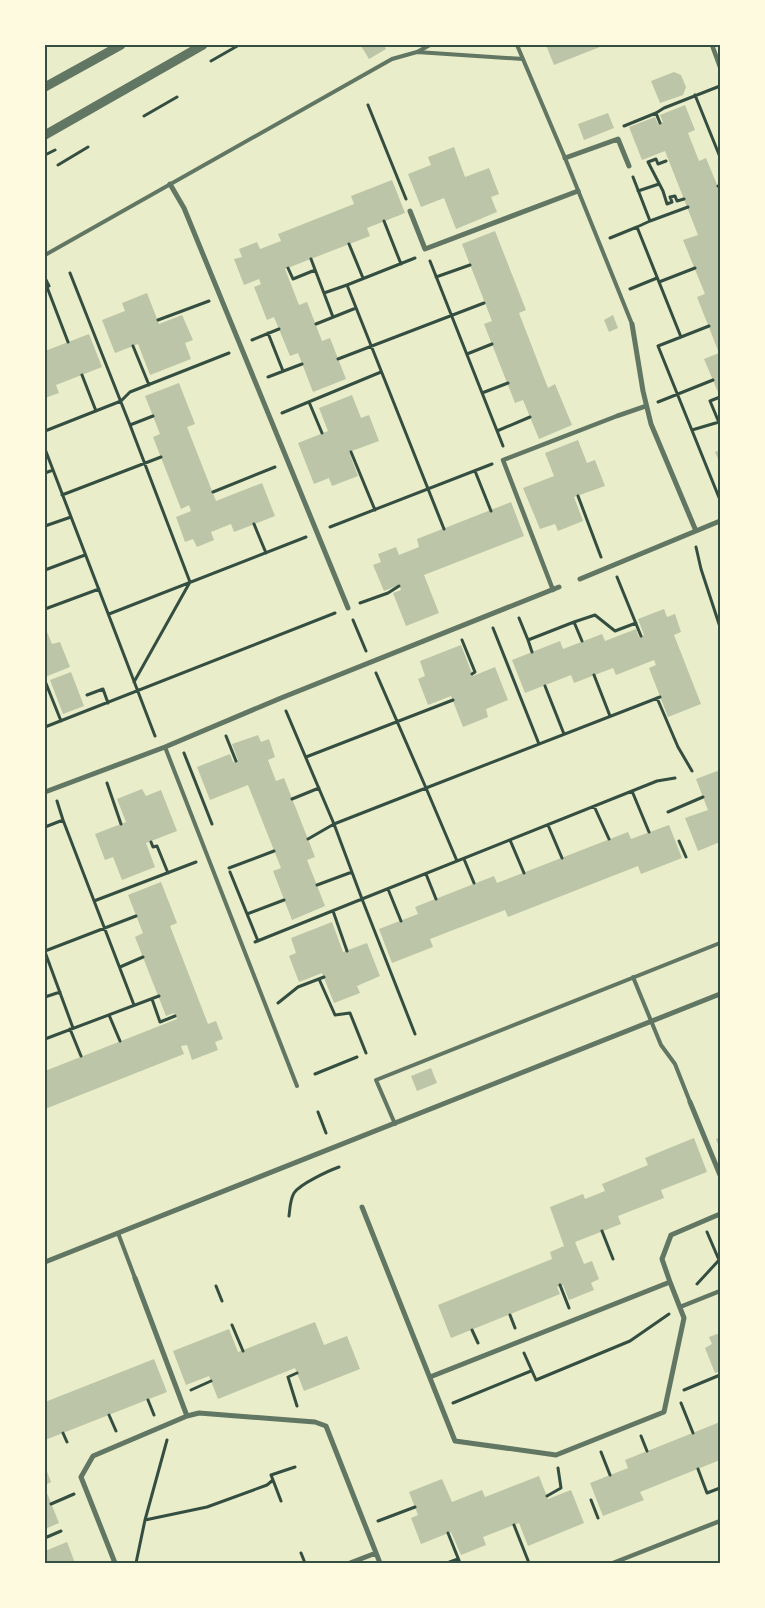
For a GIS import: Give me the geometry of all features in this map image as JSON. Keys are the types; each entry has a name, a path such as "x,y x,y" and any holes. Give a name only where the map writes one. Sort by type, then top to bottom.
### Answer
{"street":[{"path":"45,87 121,45"},
{"path":"45,135 203,45"},
{"path":"712,45 720,66"},
{"path":"566,158 618,139 629,166"},
{"path":"170,184 184,208 348,608"},
{"path":"410,212 425,249 578,191"},
{"path":"632,324 646,406 651,424 696,531"},
{"path":"553,590 506,459 646,406"},
{"path":"580,579 720,521"},
{"path":"45,792 180,741 281,698 559,588"},
{"path":"45,1262 720,994"},
{"path":"690,1102 720,1174"},
{"path":"362,1207 455,1441 556,1455 664,1412 684,1318 662,1259 671,1235 720,1214"},
{"path":"135,1278 188,1416"},
{"path":"430,1377 670,1282"},
{"path":"680,1307 720,1291"},
{"path":"115,1563 81,1477 93,1456 172,1422 199,1414 315,1422 326,1426 380,1563"},
{"path":"613,1563 720,1521"},
{"path":"350,1563 376,1553"}],"lane":[{"path":"45,254 392,59 417,52 430,45"},
{"path":"517,45 566,158 632,324"},
{"path":"417,52 523,59"},
{"path":"164,747 297,1086"},
{"path":"395,1124 376,1080 720,943"},
{"path":"634,977 660,1045 674,1064 690,1102"},
{"path":"118,1233 135,1278"}],"path":[{"path":"618,139 620,128 720,86"},
{"path":"695,95 720,157"},
{"path":"144,116 177,97"},
{"path":"368,105 403,193"},
{"path":"656,113 660,123"},
{"path":"58,165 88,147"},
{"path":"666,162 658,164 656,159 648,162 667,204 672,202 670,197 675,196 677,201 684,199"},
{"path":"629,166 650,221"},
{"path":"638,191 659,184"},
{"path":"599,242 688,207"},
{"path":"384,221 401,264"},
{"path":"637,227 681,337"},
{"path":"349,244 363,278"},
{"path":"324,293 427,253 425,249"},
{"path":"311,259 333,317"},
{"path":"109,614 506,459 497,431 436,275 470,265"},
{"path":"288,268 293,279 315,270"},
{"path":"659,282 694,268"},
{"path":"70,274 190,582 134,682"},
{"path":"45,278 68,342"},
{"path":"619,293 658,278"},
{"path":"347,285 444,529"},
{"path":"158,320 220,296"},
{"path":"338,359 484,303"},
{"path":"316,324 356,308"},
{"path":"709,326 658,346 720,500"},
{"path":"258,337 279,329"},
{"path":"268,333 283,371"},
{"path":"467,354 492,344"},
{"path":"133,346 148,384"},
{"path":"45,431 121,401 130,392 148,384 242,348"},
{"path":"275,374 302,364"},
{"path":"271,417 381,372"},
{"path":"82,375 96,411"},
{"path":"646,406 713,380"},
{"path":"482,393 508,383"},
{"path":"692,430 719,424 710,401 720,397"},
{"path":"309,402 322,434"},
{"path":"130,425 153,416"},
{"path":"497,431 530,417"},
{"path":"45,449 153,729"},
{"path":"351,452 375,510"},
{"path":"62,495 161,457"},
{"path":"213,492 288,461"},
{"path":"45,473 53,470"},
{"path":"475,471 491,510"},
{"path":"578,496 596,544"},
{"path":"45,526 71,517"},
{"path":"254,524 266,553"},
{"path":"693,541 697,548 701,569 720,627"},
{"path":"45,570 85,555"},
{"path":"613,566 641,636"},
{"path":"45,727 388,593 400,586"},
{"path":"45,610 99,589"},
{"path":"515,605 532,652"},
{"path":"528,640 595,615 615,631 636,623"},
{"path":"489,616 539,744"},
{"path":"574,622 582,641"},
{"path":"469,656 475,672 472,674"},
{"path":"374,669 456,861"},
{"path":"594,675 610,716"},
{"path":"45,682 61,721"},
{"path":"545,686 564,734"},
{"path":"87,695 104,689 108,703"},
{"path":"308,839 334,824 658,697 678,747 692,771"},
{"path":"281,698 334,824 415,1034"},
{"path":"306,757 453,700"},
{"path":"221,723 236,761"},
{"path":"180,741 215,832"},
{"path":"243,947 632,791 675,778"},
{"path":"292,799 319,788"},
{"path":"52,790 134,1005"},
{"path":"632,791 649,832"},
{"path":"110,792 121,824"},
{"path":"668,812 703,797"},
{"path":"594,806 609,839"},
{"path":"45,827 63,820"},
{"path":"548,824 562,858"},
{"path":"510,840 524,873"},
{"path":"679,841 686,857"},
{"path":"151,842 152,847 157,846 168,873"},
{"path":"229,868 274,851"},
{"path":"94,901 208,858"},
{"path":"464,858 474,884"},
{"path":"225,859 258,941"},
{"path":"317,885 352,872"},
{"path":"426,874 436,899"},
{"path":"388,889 401,921"},
{"path":"248,914 284,900"},
{"path":"333,911 347,951"},
{"path":"81,1056 45,951 136,916"},
{"path":"120,967 143,958"},
{"path":"276,1004 298,987 324,977"},
{"path":"319,979 335,1015 350,1013 366,1053"},
{"path":"45,997 60,992"},
{"path":"45,1039 159,996"},
{"path":"152,999 160,1022 175,1016"},
{"path":"109,1014 120,1041"},
{"path":"315,1074 357,1057"},
{"path":"318,1112 326,1133"},
{"path":"289,1216 291,1201 296,1191 323,1174 339,1167"},
{"path":"703,1222 719,1260"},
{"path":"602,1231 613,1258"},
{"path":"216,1286 222,1300"},
{"path":"560,1286 574,1320"},
{"path":"441,1408 531,1371 536,1380 630,1341 680,1307"},
{"path":"232,1325 243,1350"},
{"path":"297,1373 288,1377 302,1421"},
{"path":"702,1382 720,1375"},
{"path":"179,1395 211,1381"},
{"path":"681,1401 693,1433"},
{"path":"136,1563 144,1520 172,1422"},
{"path":"63,1433 67,1442"},
{"path":"596,1439 610,1474"},
{"path":"547,1496 561,1488 556,1455"},
{"path":"281,1502 272,1475 295,1467"},
{"path":"698,1469 707,1493 720,1488"},
{"path":"144,1520 207,1507 267,1485 273,1480"},
{"path":"51,1504 86,1490"},
{"path":"591,1500 598,1518"},
{"path":"365,1526 415,1507"},
{"path":"514,1525 529,1563"},
{"path":"47,1537 61,1531"},
{"path":"447,1563 459,1561 448,1533"},
{"path":"300,1553 305,1563"}],"building":[{"path":"362,45 384,45 386,49 369,59"},
{"path":"546,45 605,45 554,65"},
{"path":"674,72 681,75 686,87 683,95 660,103 651,81"},
{"path":"685,105 695,130 688,133 699,161 706,158 720,192 720,397 704,359 719,353 697,297 705,294 683,240 698,235 665,151 642,160 629,127 655,117 658,124 663,122 660,115"},
{"path":"608,113 614,128 584,140 578,124"},
{"path":"454,147 465,177 489,168 499,194 491,197 497,212 456,229 444,198 421,207 408,174 431,165 428,157"},
{"path":"392,180 405,213 367,228 370,236 285,269 299,305 307,302 322,341 330,338 346,379 313,392 298,353 290,356 274,317 267,320 254,287 261,284 259,279 244,285 234,259 242,257 239,249 257,242 260,249 281,241 278,234 354,204 351,196"},
{"path":"495,231 526,310 519,313 548,388 555,384 572,425 539,439 523,400 515,403 484,324 492,321 462,244"},
{"path":"147,293 159,324 182,315 193,340 185,343 191,359 150,375 138,344 115,353 102,320 125,311 122,303"},
{"path":"613,315 618,328 609,332 604,320"},
{"path":"89,334 102,367 56,385 59,393 45,398 45,351"},
{"path":"179,383 195,424 187,427 216,501 262,483 275,516 234,532 231,524 211,532 214,540 197,547 193,539 185,542 176,517 191,511 189,505 181,509 153,437 160,434 145,396"},
{"path":"352,395 361,418 369,415 379,441 349,452 358,476 332,486 329,478 314,484 298,443 328,431 319,408"},
{"path":"578,440 587,463 595,460 605,486 574,497 583,521 558,531 555,524 540,529 523,488 554,476 545,453"},
{"path":"720,450 720,464 715,452"},
{"path":"511,502 524,536 424,575 439,613 406,626 393,593 401,590 399,585 384,591 373,565 381,562 378,554 396,547 399,555 419,547 417,539"},
{"path":"664,609 667,617 675,614 681,632 674,635 701,704 668,717 649,668 656,665 654,660 616,675 613,668 574,683 571,675 525,693 512,660 560,641 563,649 602,634 605,641 636,629 639,637 644,635 638,619"},
{"path":"45,627 52,644 60,642 70,667 45,677"},
{"path":"461,645 473,676 495,667 508,700 486,709 488,717 463,727 451,696 428,705 418,679 425,676 420,661"},
{"path":"71,672 84,706 63,714 50,680"},
{"path":"258,735 261,742 269,739 275,757 268,760 276,781 284,778 315,857 307,860 325,906 292,920 273,871 281,868 248,785 210,800 197,767 230,754 233,762 238,760 232,744"},
{"path":"720,770 720,842 698,851 685,818 708,810 696,779"},
{"path":"142,789 146,796 161,790 177,831 146,843 155,867 122,880 113,857 105,860 95,834 126,822 117,799"},
{"path":"669,825 682,858 641,874 638,866 508,917 505,910 430,939 433,947 392,963 379,929 418,914 415,907 494,876 497,883 628,832 631,839"},
{"path":"161,882 177,923 170,926 208,1024 216,1021 223,1039 215,1042 218,1050 192,1060 187,1045 181,1046 184,1054 45,1109 45,1071 177,1019 174,1013 166,1016 135,937 143,933 128,895"},
{"path":"332,922 343,952 367,943 380,976 357,986 360,993 334,1003 322,973 299,982 289,956 296,953 291,938"},
{"path":"431,1068 437,1083 417,1091 411,1076"},
{"path":"720,1137 720,1150 716,1139"},
{"path":"694,1138 707,1172 661,1190 664,1198 618,1216 621,1224 575,1242 584,1264 592,1261 599,1279 591,1283 594,1290 569,1300 563,1285 557,1287 560,1294 451,1338 438,1305 552,1259 550,1252 564,1246 550,1207 583,1194 585,1199 605,1191 602,1184 648,1165 645,1158"},
{"path":"315,1322 324,1345 347,1336 360,1369 304,1391 295,1368 218,1399 209,1376 186,1385 173,1351 229,1329 238,1352"},
{"path":"720,1333 720,1371 715,1373 705,1348 712,1344 709,1337"},
{"path":"154,1359 167,1392 45,1440 45,1402"},
{"path":"720,1422 720,1460 640,1492 644,1500 603,1516 590,1483 628,1468 625,1460"},
{"path":"45,1466 51,1482 45,1485"},
{"path":"539,1476 548,1499 571,1490 584,1523 528,1546 519,1523 483,1537 486,1545 461,1555 451,1532 421,1544 411,1518 418,1515 409,1492 442,1479 452,1502 482,1490 485,1497"},
{"path":"45,1488 59,1523 45,1529"},
{"path":"67,1542 75,1563 45,1563 45,1551"}]}
